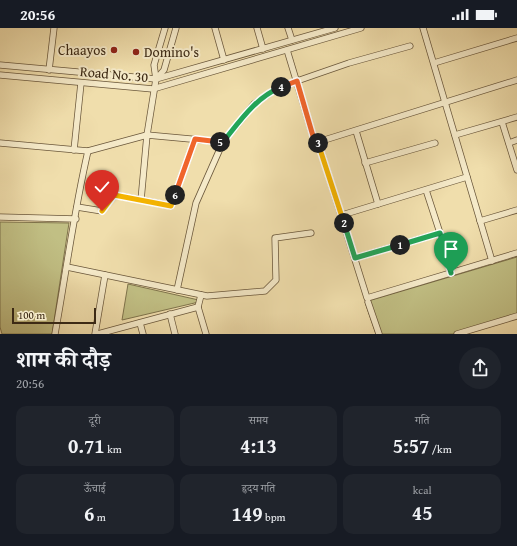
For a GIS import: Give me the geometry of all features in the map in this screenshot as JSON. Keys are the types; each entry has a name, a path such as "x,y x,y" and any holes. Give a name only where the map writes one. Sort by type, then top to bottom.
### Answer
{"street":[{"path":"49,70 54,28"},
{"path":"156,80 154,65 165,28"},
{"path":"141,200 153,90 156,80 164,70 176,28"},
{"path":"215,28 224,60"},
{"path":"257,28 263,49"},
{"path":"288,28 292,40"},
{"name":"Road No. 30","path":"0,65 156,80 327,29 335,28"},
{"name":"Road No. 30","path":"0,75 153,90 361,28"},
{"path":"423,28 492,261"},
{"path":"434,64 517,38"},
{"path":"177,290 196,203 223,142 254,104 273,90 297,81 349,63 410,46"},
{"path":"287,50 313,136 318,142 342,215 367,298 517,253"},
{"path":"318,142 445,104 517,80"},
{"path":"74,150 81,83"},
{"path":"455,135 517,118"},
{"path":"502,122 516,162 517,170"},
{"path":"356,131 378,204"},
{"path":"0,143 88,151 148,135 223,142"},
{"path":"77,207 102,211 114,195 171,206 195,139"},
{"path":"509,143 517,140"},
{"path":"365,163 435,143"},
{"path":"55,334 88,151"},
{"path":"342,215 467,177"},
{"path":"426,190 451,273"},
{"path":"480,221 517,210"},
{"path":"0,216 76,219"},
{"path":"67,267 207,296 265,291 276,280 275,238 311,233"},
{"path":"355,258 440,233"},
{"path":"95,334 105,275"},
{"path":"200,295 198,307 206,334"},
{"path":"368,302 379,334"},
{"path":"98,334 198,307"},
{"path":"170,314 175,334"},
{"path":"458,334 517,316"},
{"path":"140,323 143,334"}],"shaded area":[{"path":"0,222 69,223 52,334 2,334 0,327"},
{"path":"517,257 517,316 468,331 469,334 376,334 365,302"},
{"path":"128,284 203,301 122,320"}],"place":[{"name":"Chaayos","path":"114,50"},
{"name":"Domino's","path":"136,52"}],"route":[{"path":"102,211 114,195 171,206 195,139 223,142 254,104 273,90 297,81 313,136 318,142 355,258 440,233 451,273"}]}
